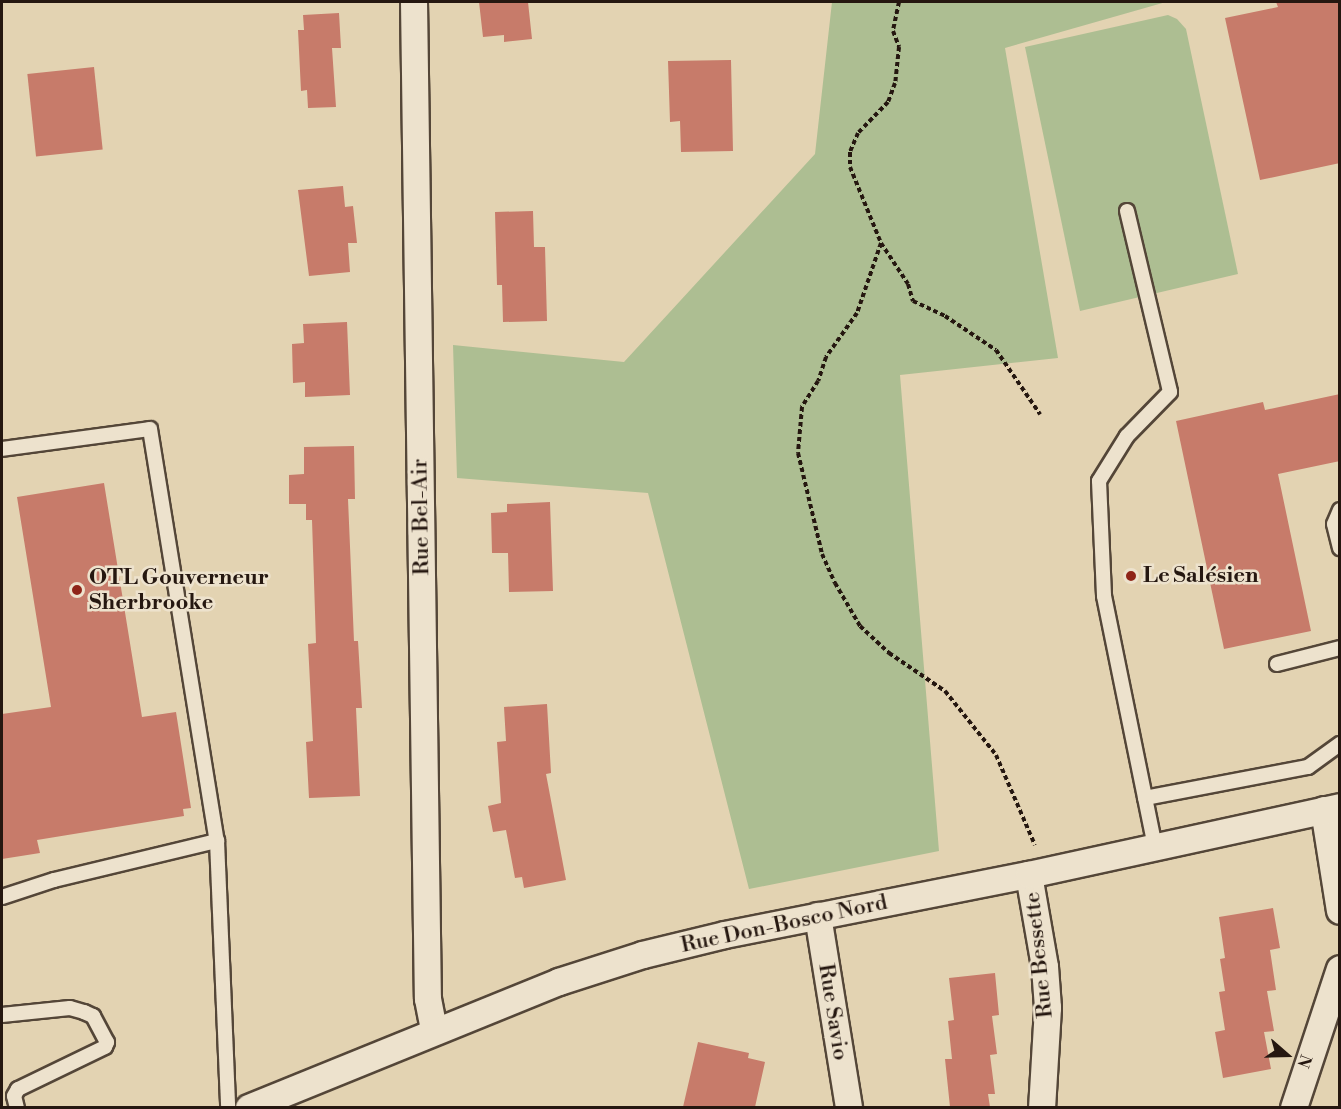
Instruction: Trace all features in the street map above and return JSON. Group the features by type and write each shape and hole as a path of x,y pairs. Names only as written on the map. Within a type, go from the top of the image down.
{"street":[{"name":"Rue Bel-Air","path":"414,2 428,999 434,1031"},
{"name":"Rue Don-Bosco Nord","path":"249,1107 559,982 643,955 725,934 1039,872 1332,809"},
{"path":"1332,809 1340,911"},
{"name":"Rue Bessette","path":"1039,872 1048,1008 1042,1107"},
{"name":"Rue Savio","path":"818,916 849,1107"},
{"path":"1294,1107 1340,969"}],"lane":[{"path":"1126,211 1170,392 1127,436 1099,481 1104,596 1155,847"},
{"path":"2,449 150,429 217,841 228,1107"},
{"path":"1340,510 1334,524 1340,548"},
{"path":"1277,664 1340,648"},
{"path":"1145,798 1308,767 1340,744"},
{"path":"2,897 54,879 217,841"},
{"path":"2,1014 70,1008 93,1016 107,1042 105,1047 18,1089 14,1096 17,1107"}],"path":[{"path":"899,2 893,31 899,47 895,83 888,102 858,133 850,152 850,167 881,243 908,284 913,301 945,316 996,350 1040,414"},
{"path":"881,243 857,313 826,357 818,381 802,407 798,453 822,554 835,583 860,626 889,653 945,691 996,755 1029,836 1039,872"}],"green space":[{"path":"832,2 1166,2 1005,48 1058,358 900,375 939,851 749,889 648,493 457,478 453,345 624,362 815,154"},
{"path":"1168,15 1177,19 1186,29 1238,274 1080,311 1025,47"}],"building":[{"path":"479,2 528,2 532,39 504,42 504,35 483,37"},
{"path":"1276,2 1340,2 1340,163 1260,180 1225,18 1278,7"},
{"path":"339,13 341,48 332,48 336,107 308,108 307,90 301,91 298,30 304,30 303,15"},
{"path":"731,60 733,151 681,152 680,121 670,122 668,61"},
{"path":"94,67 103,150 36,157 27,74"},
{"path":"343,186 345,207 353,206 357,243 348,243 350,272 309,276 298,190"},
{"path":"533,211 534,247 545,247 547,321 503,322 502,285 497,285 495,212"},
{"path":"347,322 350,395 305,397 305,382 293,383 292,344 304,343 303,324"},
{"path":"1340,394 1340,461 1278,474 1311,631 1224,649 1176,421 1263,402 1265,410"},
{"path":"354,446 355,499 348,499 354,641 358,641 362,708 356,708 360,796 309,798 306,742 313,741 308,644 316,643 312,520 306,520 306,504 289,504 289,475 304,474 304,447"},
{"name":"OTL Gouverneur Sherbrooke","path":"104,483 142,717 176,712 191,808 183,809 184,816 37,840 40,853 2,859 2,714 51,707 17,497"},
{"path":"550,502 553,591 509,592 508,553 492,553 491,513 507,512 507,504"},
{"path":"547,704 551,773 546,774 566,880 524,888 522,877 515,878 506,830 493,832 488,806 501,803 497,742 506,741 504,707"},
{"path":"1273,908 1280,948 1270,950 1276,990 1267,991 1274,1031 1264,1032 1271,1069 1223,1078 1215,1032 1225,1030 1219,992 1225,991 1220,959 1225,958 1219,917"},
{"path":"995,973 999,1015 992,1016 997,1054 990,1055 995,1094 988,1094 990,1107 950,1107 945,1059 952,1059 948,1021 954,1020 949,978"},
{"path":"698,1042 749,1053 748,1058 765,1062 755,1107 683,1107"}],"place":[{"name":"Le Salésien","path":"1131,576"},
{"name":"OTL Gouverneur Sherbrooke","path":"77,590"}]}
